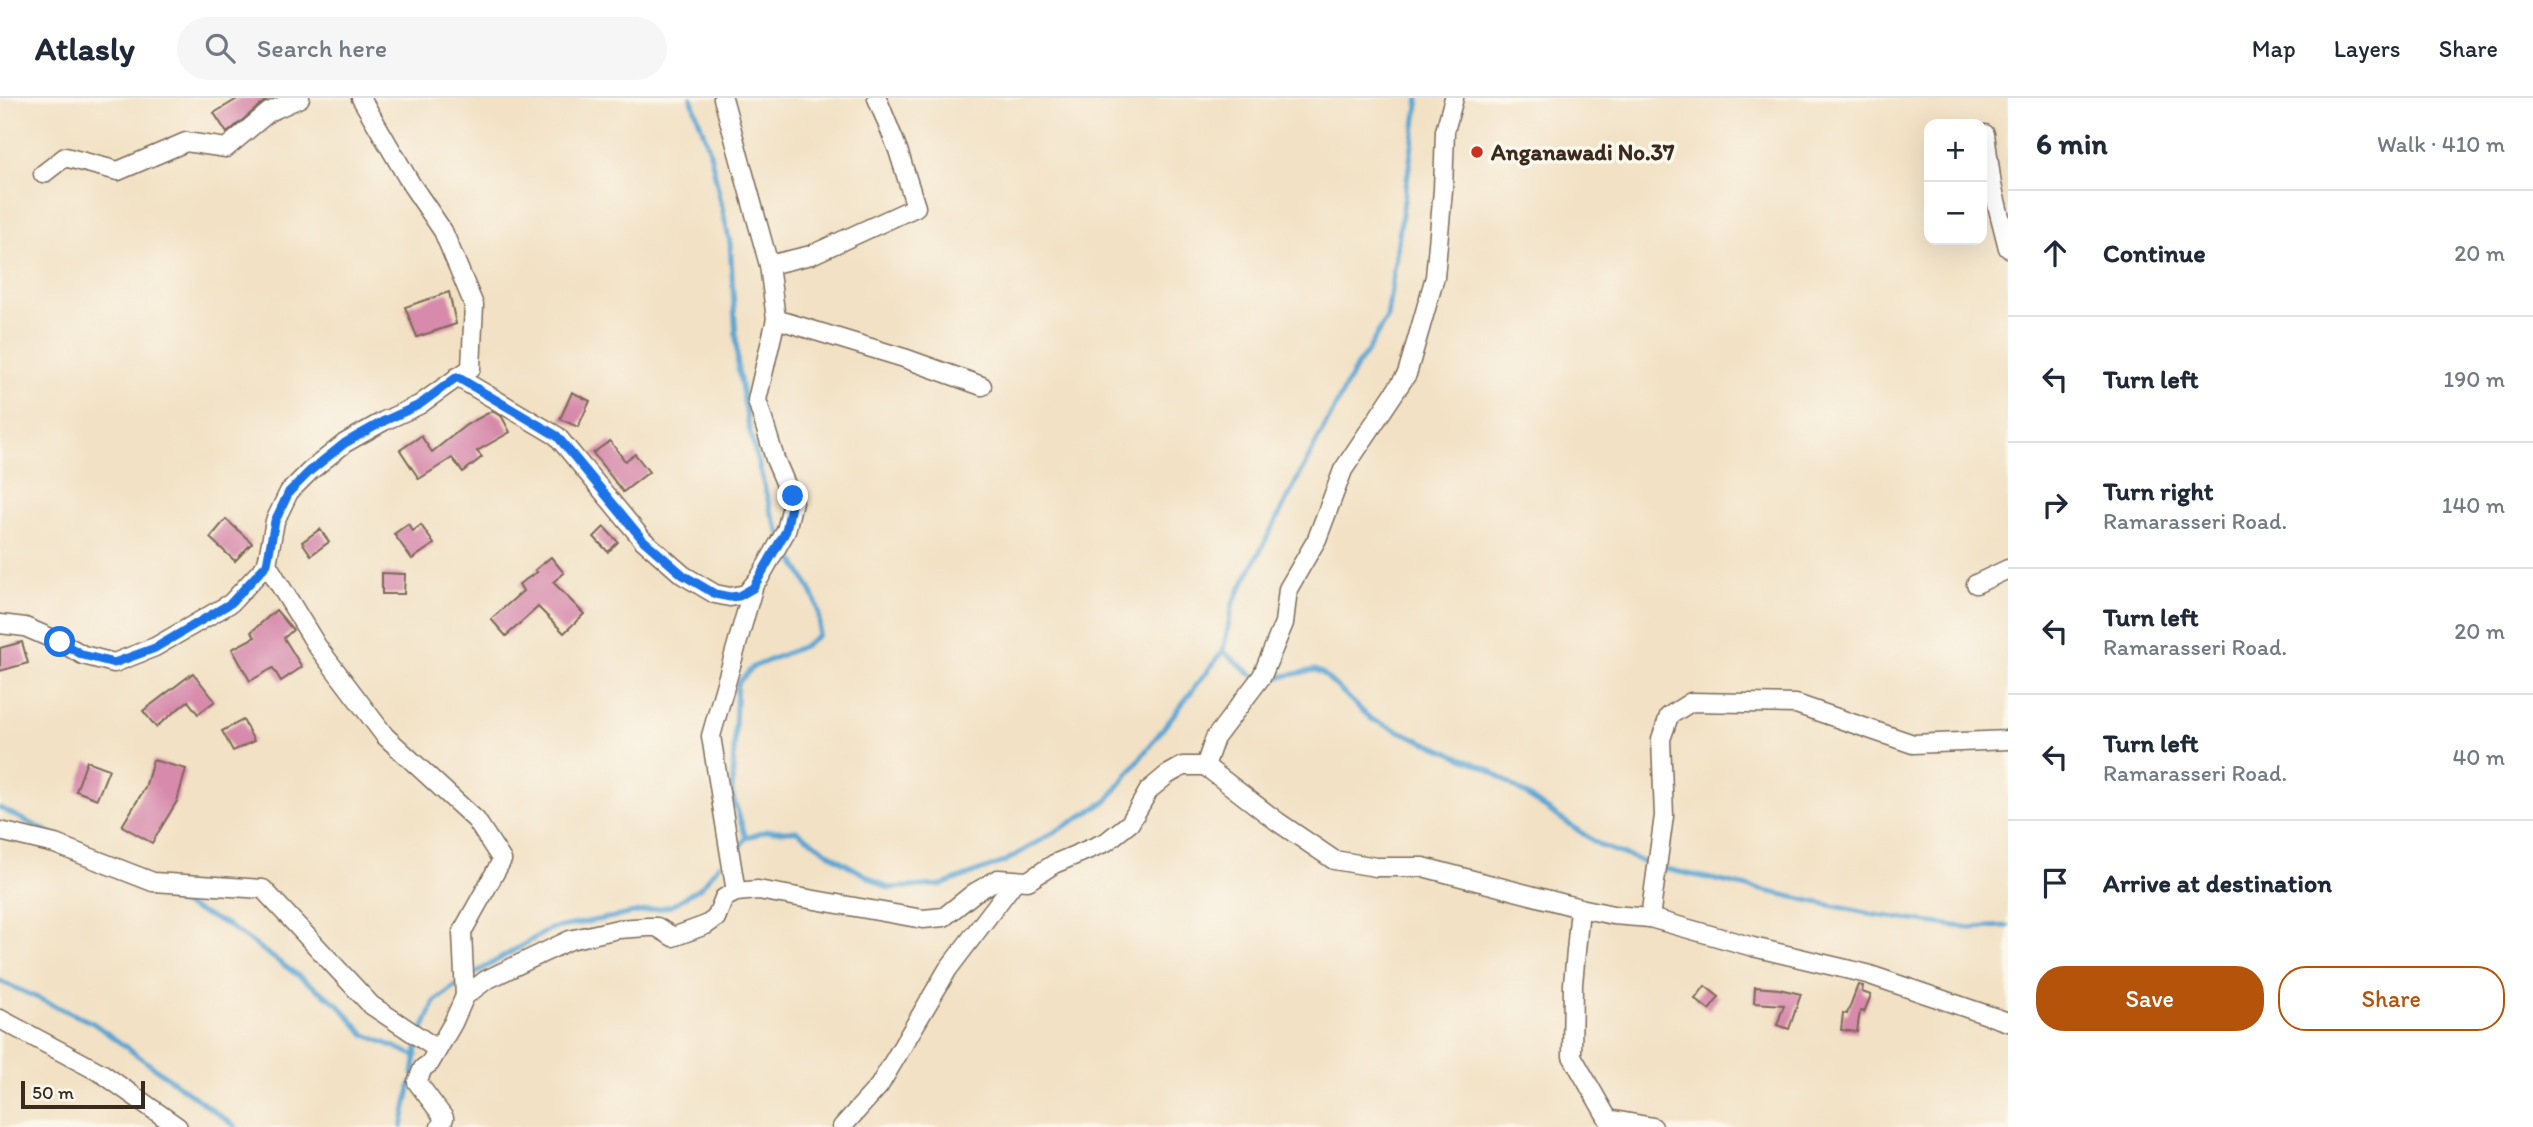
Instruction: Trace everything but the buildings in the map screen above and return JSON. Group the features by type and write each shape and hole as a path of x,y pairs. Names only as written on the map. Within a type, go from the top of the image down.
{"street":[{"path":"43,174 65,157 118,171 186,142 226,148 269,112 300,98"},
{"path":"0,624 26,627 83,655 114,663 155,648 231,603 267,564 275,521 289,492 310,471 345,443 419,405 471,368 474,305 443,231 411,184 360,98"},
{"path":"723,98 769,265 776,319 757,400 775,458 793,501 783,538 753,588 710,736 736,892"},
{"path":"769,265 811,255 916,207 898,150 877,98"},
{"path":"1205,766 1215,738 1260,680 1284,623 1288,589 1317,539 1343,470 1404,378 1435,276 1445,131 1454,98"},
{"path":"1987,149 1992,185 2008,248"},
{"path":"776,319 878,349 982,386"},
{"path":"457,377 557,436 643,540 683,575 723,597 739,596 753,588"},
{"path":"267,564 317,646 385,736 477,820 502,860 462,932 464,996 453,1023 430,1063 417,1077 417,1082 444,1118 440,1127"},
{"path":"1976,584 2008,569"},
{"path":"1650,918 1664,816 1661,739 1669,716 1691,702 1796,704 1913,744 2008,740"},
{"path":"464,996 486,979 570,940 618,929 648,927 657,927 673,937 706,925 716,918 724,898 736,892 758,890 923,919 944,918 974,893 998,879 1028,881 1054,864 1106,842 1130,823 1149,790 1167,775 1183,766 1205,766 1278,822 1334,860 1376,867 1423,867 1580,908 1613,915 1650,918 1753,947 1867,974 2008,1022"},
{"path":"0,831 55,844 153,882 263,889 371,1005 437,1049"},
{"path":"842,1127 879,1086 947,969 1015,881"},
{"path":"1580,908 1573,984 1572,1056 1608,1119 1653,1127"},
{"path":"0,1019 103,1074 178,1127"}],"waterway":[{"path":"691,98 709,148 730,243 738,369 749,428 771,512 781,535"},
{"path":"735,853 746,838 766,831 797,831 839,860 888,888 941,885 1004,862 1107,801 1223,651 1233,603 1357,365 1387,317 1419,98"},
{"path":"746,838 732,794 737,684 753,667 806,645 818,635 815,599 785,543"},
{"path":"1223,651 1256,678"},
{"path":"1264,680 1315,670 1322,673 1371,719 1488,769 1601,846 1657,867 1875,915 1971,928 2008,926"},
{"path":"0,808 58,837"},
{"path":"413,1074 418,1042 435,1001 467,978 550,929 671,906 701,887 719,865"},
{"path":"145,888 226,924 338,1004 364,1034 416,1056"},
{"path":"0,981 93,1023 236,1127"},
{"path":"402,1127 411,1083"}],"place":[{"name":"Anganawadi No.37","path":"1477,152"}],"route":[{"path":"60,642 83,655 114,663 155,648 231,603 267,564 275,521 289,492 345,443 419,405 457,377 557,436 643,540 683,575 723,597 746,594 761,577 786,531 793,496"}]}
